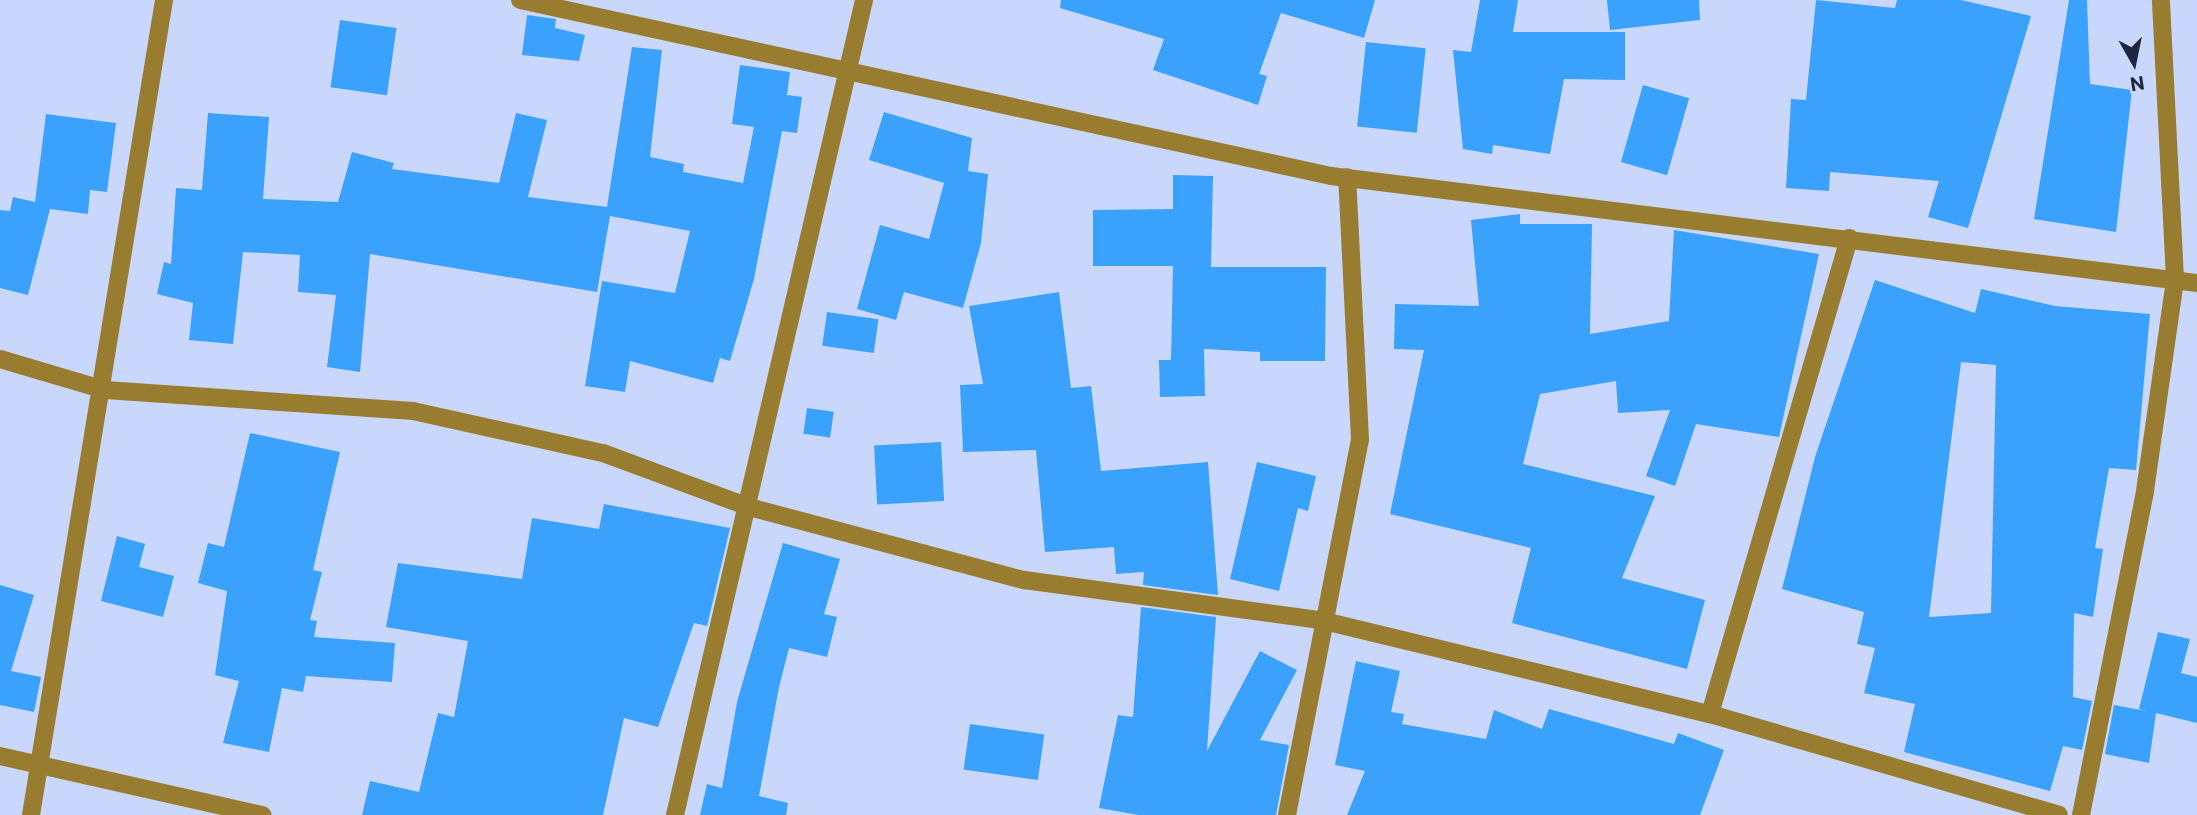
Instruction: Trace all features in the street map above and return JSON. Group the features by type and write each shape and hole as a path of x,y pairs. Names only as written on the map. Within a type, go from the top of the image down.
{"street":[{"path":"31,815 105,390 164,0"},
{"path":"520,0 843,73 1347,177 2197,283"},
{"path":"675,815 749,507 843,73 864,0"},
{"path":"2081,815 2145,491 2175,279 2161,0"},
{"path":"1287,815 1320,620 1360,440 1347,177"},
{"path":"1710,714 1849,238"},
{"path":"0,359 105,390 413,411 603,453 749,507 1024,580 1320,620 1710,714 2059,815"},
{"path":"0,756 262,815"}],"building":[{"path":"1061,0 1375,0 1364,38 1281,13 1259,74 1267,76 1258,105 1153,70 1164,39 1060,8"},
{"path":"1480,0 1518,0 1513,32 1625,32 1625,80 1564,79 1550,154 1493,145 1492,154 1463,149 1453,50 1471,52"},
{"path":"1607,0 1699,0 1700,20 1610,30"},
{"path":"1816,0 1895,8 1897,0 1961,0 2031,16 1968,228 1928,217 1939,181 1830,172 1829,191 1786,188 1791,99 1806,100"},
{"path":"2069,0 2087,0 2090,84 2132,90 2116,232 2034,219"},
{"path":"527,15 556,19 555,28 585,35 579,61 522,55"},
{"path":"340,20 396,28 387,95 331,87"},
{"path":"1366,42 1426,48 1417,133 1357,127"},
{"path":"632,47 662,50 650,157 684,164 683,172 743,183 754,127 732,124 740,65 790,72 787,95 802,97 797,133 782,131 754,279 730,361 720,358 713,383 630,361 625,392 585,386 602,281 675,293 690,231 610,216 597,292 370,254 360,372 327,367 336,295 298,292 300,255 243,252 233,344 189,340 193,303 157,294 164,262 171,264 176,188 202,190 208,113 269,117 263,199 338,202 352,152 394,163 392,169 499,183 516,113 547,120 528,197 607,207"},
{"path":"1643,85 1689,98 1667,175 1621,162"},
{"path":"884,112 972,138 968,171 988,174 981,243 963,308 904,292 896,320 857,309 880,225 929,239 944,183 869,160"},
{"path":"46,114 116,123 107,192 90,190 88,214 50,209 28,295 0,288 0,210 10,211 13,197 35,202"},
{"path":"1173,175 1213,176 1211,267 1326,267 1325,361 1260,361 1260,352 1204,349 1205,396 1160,397 1159,360 1171,360 1173,266 1093,266 1093,210 1173,209"},
{"path":"1520,214 1520,224 1592,224 1590,334 1669,321 1674,230 1819,254 1779,437 1696,424 1675,486 1646,476 1670,410 1618,413 1616,381 1540,394 1523,464 1655,496 1622,578 1705,600 1687,669 1512,623 1531,548 1390,514 1424,350 1394,349 1395,304 1479,306 1471,220"},
{"path":"1875,280 1975,313 1981,289 2055,306 2150,314 2136,470 2109,468 2095,548 2103,549 2093,617 2074,613 2073,697 2092,701 2082,750 2063,746 2050,791 1904,752 1915,704 1864,693 1875,648 1857,644 1864,612 1782,589 1815,457","holes":["1961,362 1996,365 1991,613 1929,617"]},
{"path":"1059,292 1071,388 1091,386 1101,471 1208,462 1218,595 1143,585 1144,572 1116,574 1114,547 1045,552 1036,450 963,452 960,385 983,384 969,306"},
{"path":"827,312 878,319 874,353 822,346"},
{"path":"807,408 834,412 830,438 803,434"},
{"path":"250,433 340,452 313,570 322,572 310,620 317,621 314,637 395,643 392,682 306,676 303,692 282,688 269,752 223,743 239,681 215,675 227,591 198,583 208,543 224,547"},
{"path":"941,442 944,501 877,504 874,446"},
{"path":"1257,462 1316,476 1308,511 1298,508 1279,591 1230,579"},
{"path":"604,504 730,528 707,626 694,623 658,727 624,718 603,815 362,815 370,781 419,792 438,713 454,717 468,641 386,627 398,563 522,579 532,518 599,529"},
{"path":"117,536 145,544 139,567 174,576 163,617 101,601"},
{"path":"783,543 840,559 824,614 837,617 827,657 789,648 779,687 759,796 788,803 786,815 700,815 707,784 722,788 737,702"},
{"path":"0,585 34,595 11,671 41,677 34,712 0,705"},
{"path":"1141,607 1216,617 1207,751 1260,651 1297,670 1260,740 1289,745 1276,815 1139,815 1099,808 1118,715 1133,717"},
{"path":"2158,632 2190,639 2181,673 2197,677 2197,723 2156,713 2149,763 2105,754 2114,705 2146,711 2139,709"},
{"path":"1356,661 1400,671 1391,712 1404,714 1402,724 1486,739 1494,710 1542,729 1549,709 1674,744 1678,733 1724,750 1700,815 1347,815 1365,771 1335,765"},
{"path":"970,724 1044,734 1038,780 964,770"}]}
